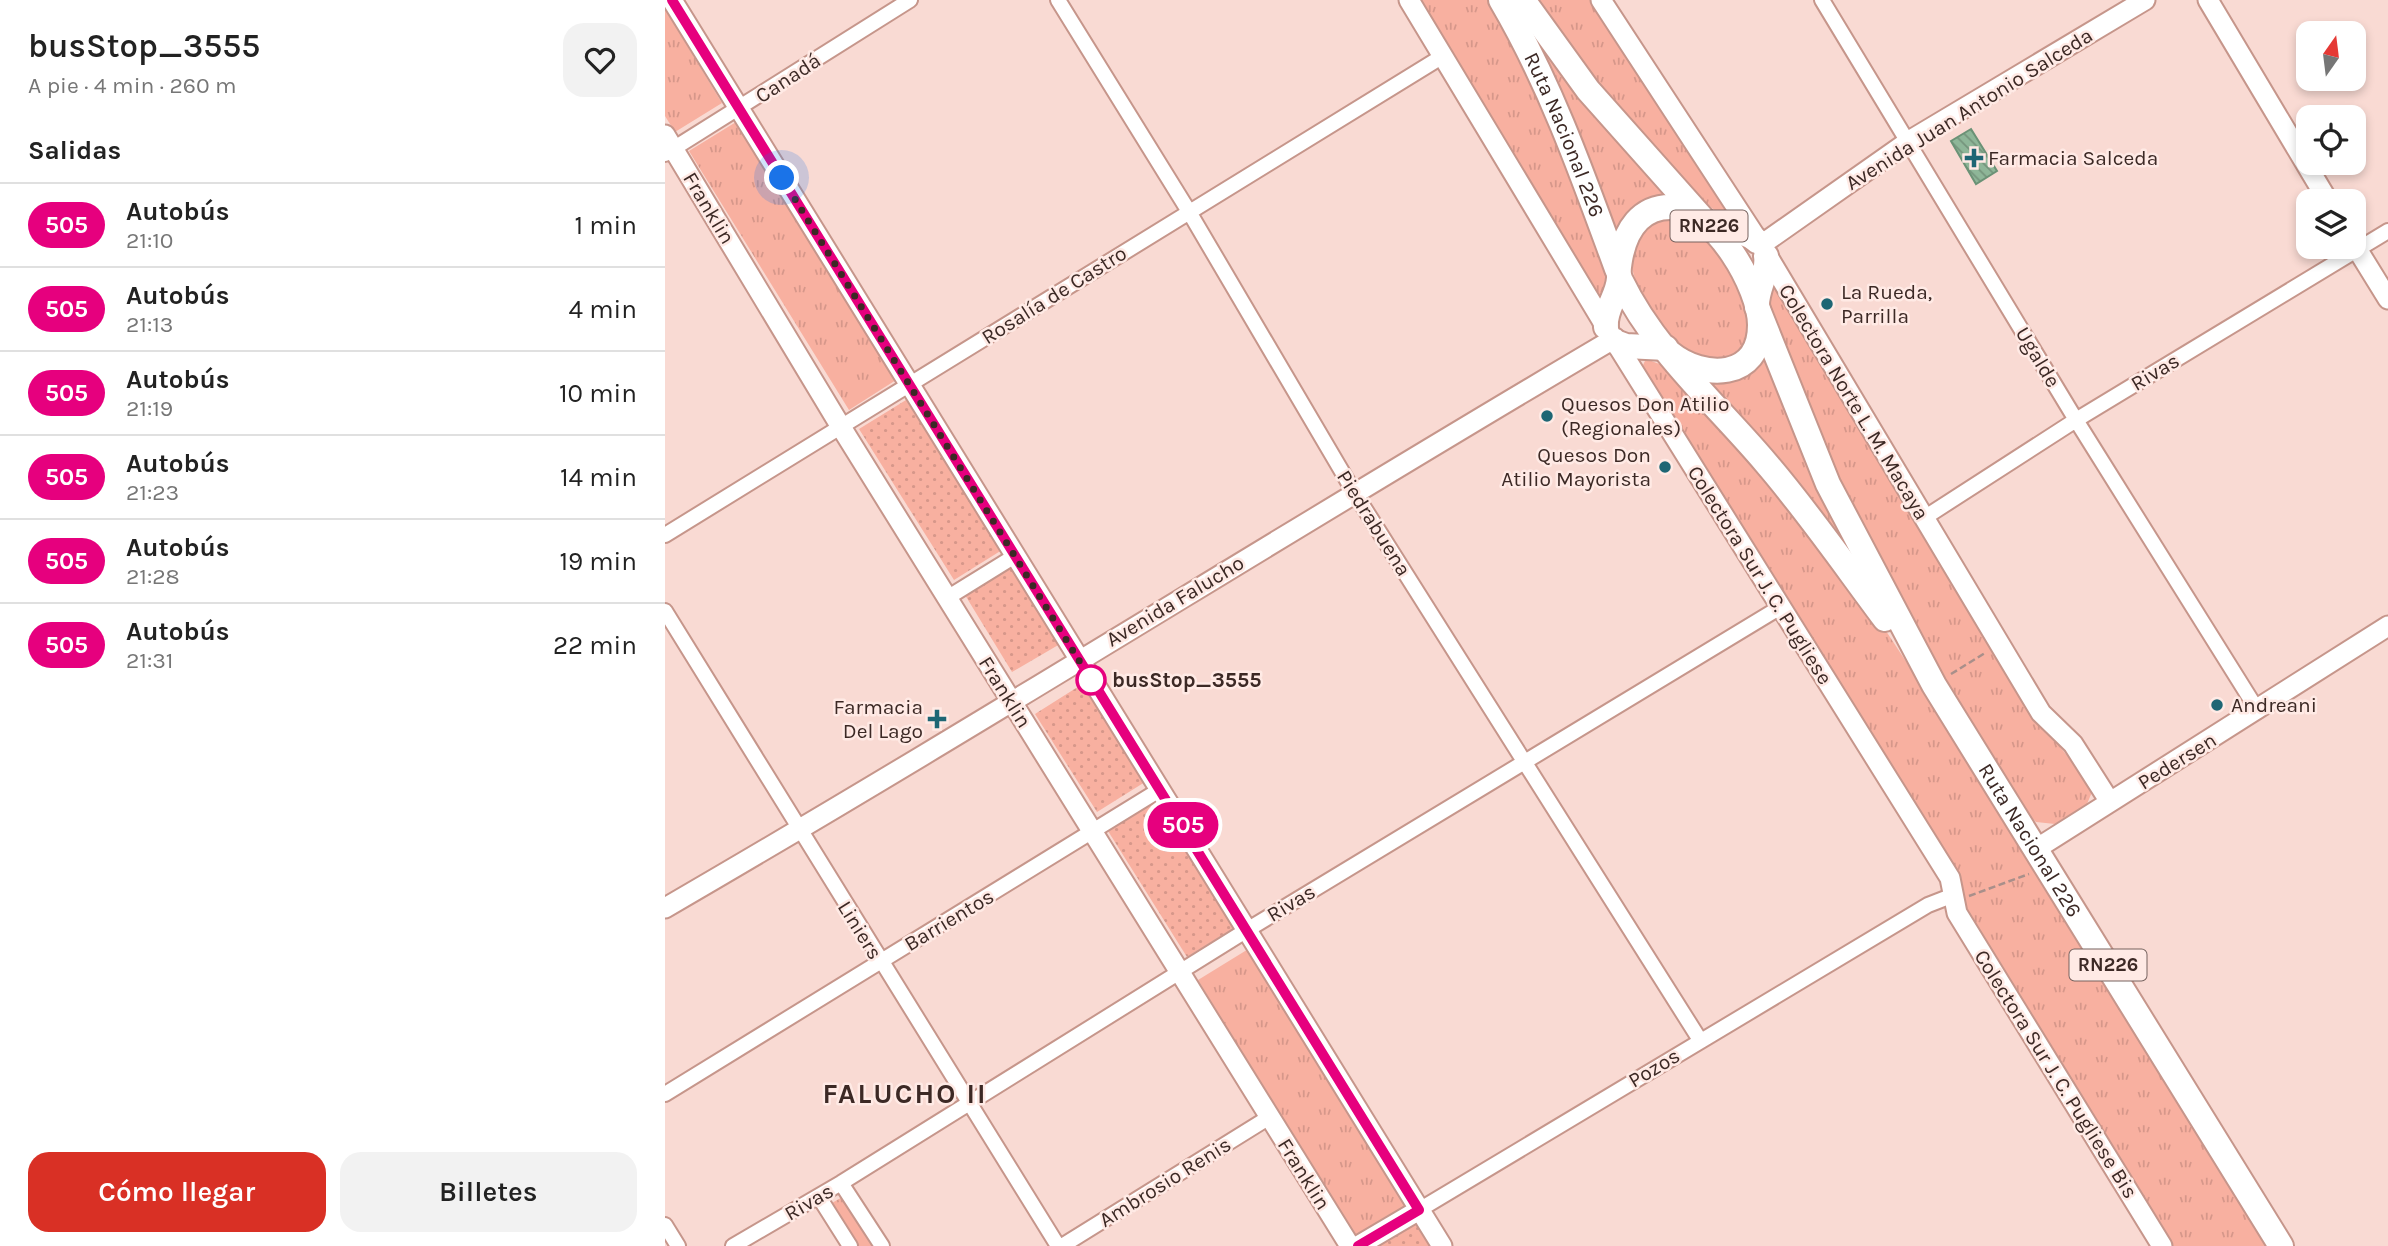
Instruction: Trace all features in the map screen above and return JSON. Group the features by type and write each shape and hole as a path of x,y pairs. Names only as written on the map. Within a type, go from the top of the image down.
{"highway":[{"name":"Ruta Nacional 226","path":"1501,0 1533,57 1558,113 1619,275 1644,321 1826,536 1934,685 2281,1246"},
{"name":"Ruta Nacional 226","path":"1523,0 1588,90 1731,252 1758,310 1828,484 1934,685"},
{"name":"Ruta Nacional 226","path":"1619,275 1626,234 1646,213 1674,207 1703,219"},
{"path":"1703,219 1718,228 1747,233 1761,247 1766,272 1758,289 1758,310"},
{"path":"1619,275 1617,298 1606,315 1613,336 1626,346 1668,350"},
{"name":"Ruta Nacional 226","path":"1668,350 1685,364 1705,371 1722,372 1737,366 1757,341 1758,310"}],"main road":[{"path":"672,0 1442,1246"},
{"name":"Colectora Sur J. C. Pugliese","path":"1409,0 1779,608 1949,878 1954,901"},
{"name":"Colectora Norte L. M. Macaya","path":"1601,0 1761,247 2041,713 2073,744 2109,802"},
{"name":"Avenida Juan Antonio Salceda","path":"1761,247 1909,141 2145,0"},
{"path":"2208,0 2321,189"},
{"name":"Franklin","path":"668,146 1268,1118 1350,1246"},
{"path":"2363,259 2388,299"},
{"name":"Avenida Falucho","path":"665,908 799,831 1613,336"},
{"name":"Pedersen","path":"2043,859 2109,802 2258,711 2388,626"},
{"name":"Colectora Sur J. C. Pugliese Bis","path":"1954,901 1957,913 2162,1246"},
{"name":"Pozos","path":"1358,1246 1419,1210"}],"street":[{"name":"Canadá","path":"668,146 739,109 910,0"},
{"name":"Piedrabuena","path":"1058,0 1188,210 1354,492 1700,1040"},
{"name":"Ugalde","path":"1822,0 2076,420 2258,711"},
{"name":"Rosalía de Castro","path":"665,535 1443,55"},
{"name":"Rivas","path":"2366,242 2388,231"},
{"name":"Rivas","path":"1924,518 2076,420 2337,259"},
{"path":"947,598 1015,556"},
{"name":"Rivas","path":"733,1246 819,1197 1247,930 1779,608"},
{"name":"Liniers","path":"665,611 880,962 1060,1246"},
{"name":"Barrientos","path":"665,1094 1161,789"},
{"name":"Pozos","path":"1419,1210 1929,905 1946,898 1954,901"},
{"name":"Ambrosio Renis","path":"1060,1246 1268,1118"},
{"path":"841,1183 882,1246"},
{"path":"819,1197 851,1246"},
{"path":"665,1225 678,1246"}],"path":[{"path":"1934,685 2001,643"},
{"path":"1954,901 2043,859"}],"green space":[{"path":"1416,0 1491,0 1533,76 1608,265 1605,296 1599,296 1595,291"},
{"path":"1514,0 1673,191 1614,238"},
{"path":"1531,0 1594,0 1733,220 1727,220 1698,196 1646,144 1598,88"},
{"path":"665,9 722,103 675,132 665,116"},
{"path":"736,122 896,380 849,410 689,151"},
{"path":"1667,217 1690,224 1705,235 1718,250 1739,289 1746,309 1747,328 1743,345 1732,357 1707,360 1681,350 1663,332 1645,303 1633,272 1632,247 1642,231"},
{"path":"1775,283 2036,717 2089,783 2092,792 2087,804 2055,824 2036,822 2027,814 1936,665 1849,511 1786,363 1769,302 1769,285"},
{"path":"1767,344 1881,600 1706,382"},
{"path":"1646,359 1662,365 1696,394 1886,631 1951,730 2266,1246 2173,1246 1967,912 1952,869 1651,380 1643,365"},
{"path":"906,400 1002,550 954,580 859,429"},
{"path":"1012,566 1060,644 1012,672 965,595"},
{"path":"1084,683 1145,782 1097,812 1035,714"},
{"path":"1155,802 1234,928 1187,957 1108,831"},
{"path":"1250,948 1408,1209 1356,1240 1198,980"},
{"path":"844,1196 875,1246 859,1246 832,1203"},
{"path":"1418,1218 1434,1246 1371,1246"}],"building":[{"name":"Farmacia Salceda","path":"1971,129 1997,171 1976,184 1951,141"}],"bus line":[{"name":"505","path":"672,0 1419,1210 1358,1246"}],"place":[{"name":"Farmacia Salceda","path":"1974,158"},
{"name":"La Rueda, Parrilla","path":"1827,304"},
{"name":"Quesos Don Atilio (Regionales)","path":"1547,416"},
{"name":"Quesos Don Atilio Mayorista","path":"1665,467"},
{"name":"busStop_3555","path":"1091,680"},
{"name":"Andreani","path":"2217,705"},
{"name":"Farmacia Del Lago","path":"937,719"}],"district":[{"name":"FALUCHO II","path":"905,1093"}],"route":[{"path":"782,178 1091,680"}]}
